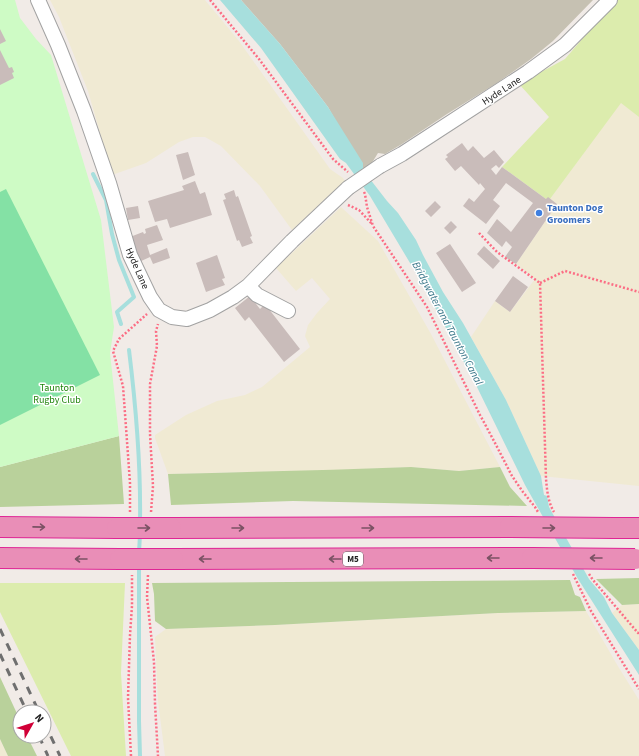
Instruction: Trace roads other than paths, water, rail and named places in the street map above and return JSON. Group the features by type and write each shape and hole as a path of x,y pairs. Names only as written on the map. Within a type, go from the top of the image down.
{"highway":[{"path":"0,527 639,528"},
{"name":"M5","path":"0,558 637,559"}],"street":[{"name":"Hyde Lane","path":"38,0 58,45 84,111 130,255 150,297 159,310 172,317 187,319 210,310 248,286 292,241 351,187 380,166 402,154 528,72 565,44 610,0"},
{"path":"248,286 256,295 288,311"}],"water":[{"name":"Bridgwater and Taunton Canal","path":"220,0 241,0 280,44 328,107 363,163 363,170 398,213 416,240 443,292 463,323 506,400 541,476 544,495 547,496 549,507 589,579 604,597 612,613 639,650 639,675 578,579 525,485 476,385 438,313 370,196 346,163 340,159 261,48"}],"waterway":[{"path":"93,174 106,200 112,234 119,260 134,297 117,312 121,324"},
{"path":"129,350 138,436 140,523"},
{"path":"139,553 140,534"},
{"path":"139,564 140,756"}],"railway":[{"path":"0,629 35,704"},
{"path":"0,654 23,704"},
{"path":"52,739 60,756"},
{"path":"43,744 48,756"}],"place":[{"name":"Taunton Dog Groomers","path":"539,213"}],"park label":[{"name":"Taunton Rugby Club","path":"57,392"}]}
